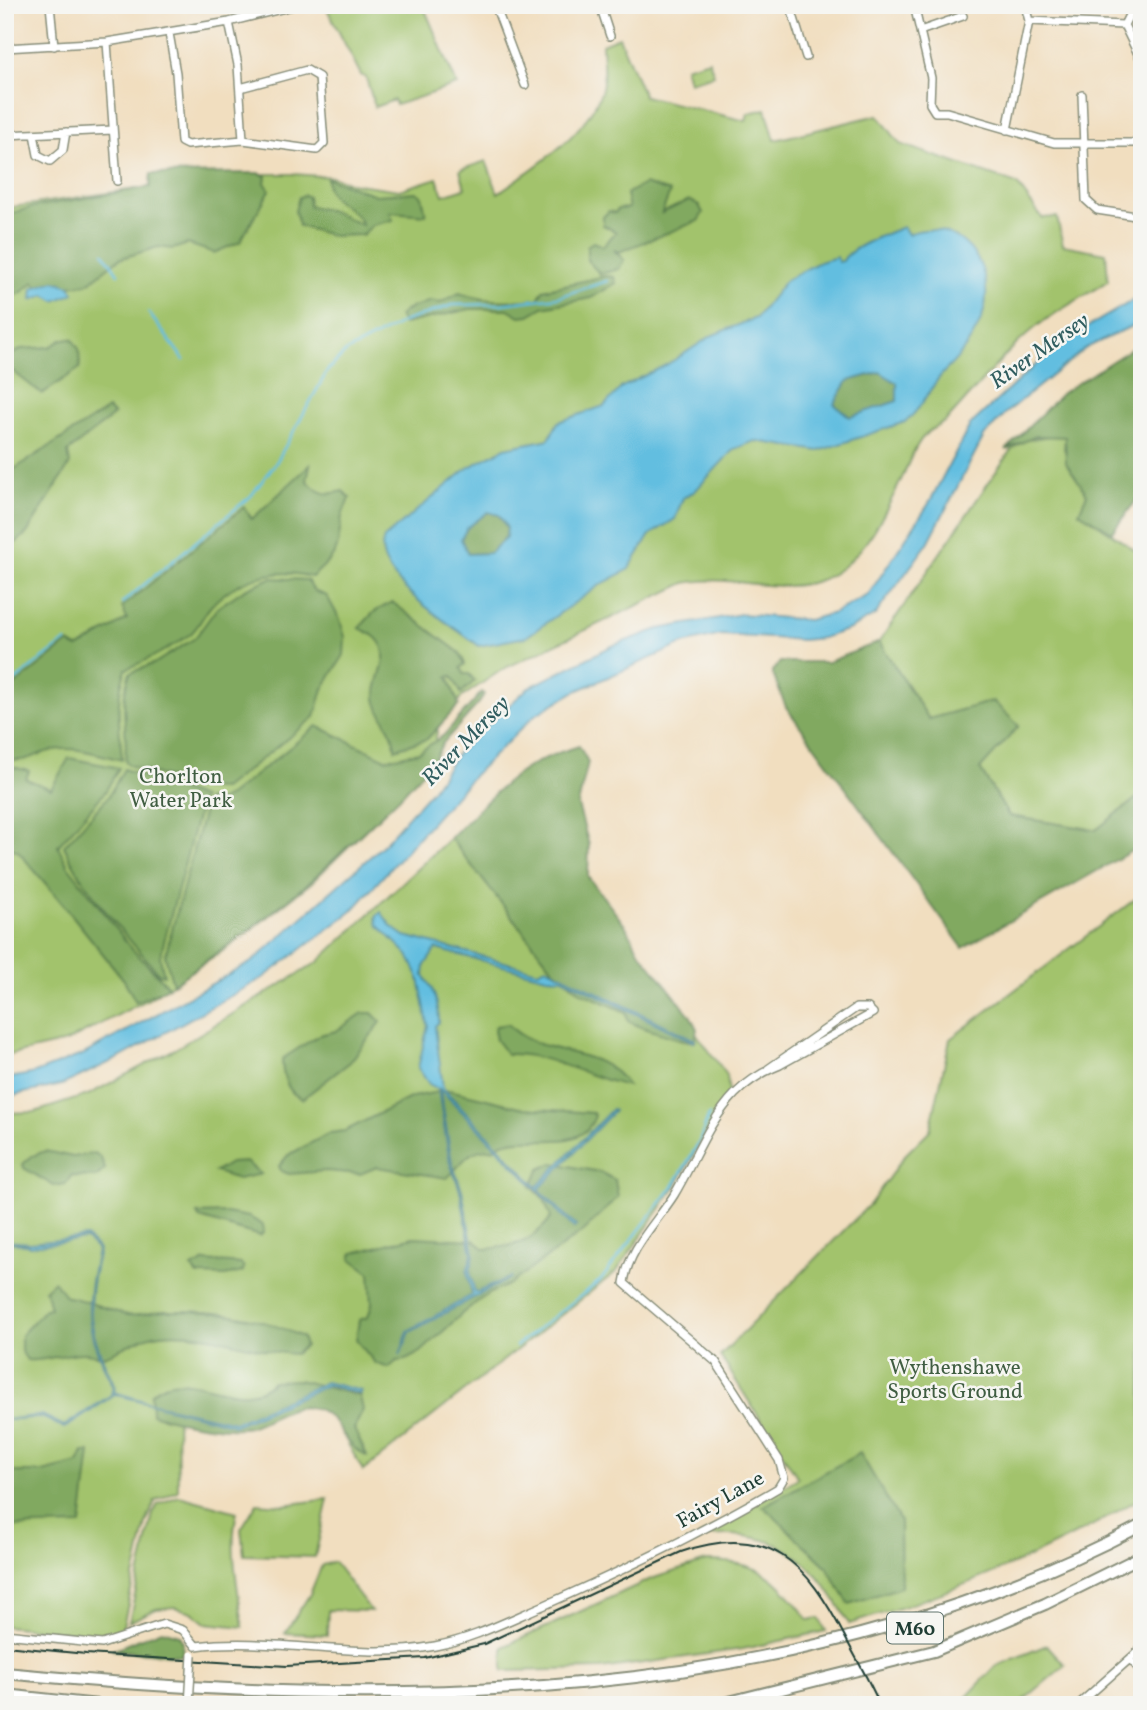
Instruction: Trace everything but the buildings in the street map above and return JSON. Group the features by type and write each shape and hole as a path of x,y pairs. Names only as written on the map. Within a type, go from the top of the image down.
{"highway":[{"name":"M60","path":"637,1688 729,1676 804,1659 928,1624 1039,1578 1142,1525"},
{"name":"M60","path":"717,1705 934,1651 1045,1604 1142,1556"},
{"path":"5,1673 107,1683 334,1697 505,1699 612,1692"},
{"path":"5,1695 98,1705"}],"street":[{"path":"50,5 54,46"},
{"path":"5,48 107,43 229,22 297,5"},
{"path":"495,5 525,85"},
{"path":"600,5 610,36"},
{"path":"790,5 806,57"},
{"path":"914,5 931,78 930,104 934,112 947,112 1054,143 1142,143"},
{"path":"1007,130 1029,21 1025,5"},
{"path":"1124,25 1134,5"},
{"path":"920,31 963,16"},
{"path":"1029,21 1124,25"},
{"path":"229,22 240,88 243,140"},
{"path":"1124,25 1142,62"},
{"path":"169,33 181,142 187,145 243,140 317,150 324,143 319,77 315,72 307,70 240,88"},
{"path":"107,43 117,181"},
{"path":"1082,95 1085,195 1088,204 1102,212 1142,217"},
{"path":"5,135 113,130"},
{"path":"34,134 38,155 50,161 64,150 66,132"},
{"name":"Fairy Lane","path":"196,1646 234,1641 380,1650 434,1647 468,1638 618,1572 778,1488 784,1478 779,1460 716,1362 624,1283 625,1273 642,1239 673,1196 727,1103 748,1082 768,1069 873,1013"},
{"path":"5,1633 102,1644 164,1624 183,1630 196,1646 192,1655 189,1705"},
{"path":"1078,1705 1142,1648"},
{"path":"1130,1659 1142,1672"}],"green space":[{"path":"325,5 423,5 457,85 396,105 394,100 375,107 366,78 361,75"},
{"name":"Chorlton Water Park","path":"619,37 644,96 746,121 748,113 766,109 775,140 878,115 900,144 1017,184 1042,218 1057,217 1063,245 1106,253 1108,281 1048,318 1027,335 948,419 922,438 889,506 871,535 850,561 837,571 823,579 790,586 720,581 685,583 503,669 462,697 438,728 433,751 384,812 311,883 229,947 149,999 66,1042 5,1056 5,208 150,187 151,174 293,174 334,177 350,183 399,190 437,178 443,195 465,188 460,170 486,161 498,193 557,149 583,123 601,92 604,74 602,44"},
{"path":"709,60 714,75 689,82 685,67"},
{"path":"259,173 266,176 265,183 270,190 240,242 214,253 188,244 173,249 158,247 119,259 87,284 41,289 34,282 21,293 5,298 5,215 33,207 150,187 151,174"},
{"path":"327,178 376,195 416,192 422,196 426,215 390,212 393,220 373,225 362,235 333,236 299,226 295,211 299,197 304,195 308,197 309,206 332,211 362,225 353,212 330,194"},
{"path":"644,184 670,192 662,213 689,200 699,205 703,213 698,221 619,252 614,250 624,260 619,269 600,274 587,260 587,246 593,242 603,246 616,232 603,225 603,217 609,211 615,213 618,209 629,208 626,194"},
{"path":"605,276 614,277 616,283 591,298 543,307 529,315 520,316 508,309 470,309 403,324 399,316 408,309 431,301 440,303 459,293 498,301 538,299 543,290"},
{"path":"63,339 72,339 79,349 80,368 42,394 5,365 5,359 21,349 50,347"},
{"path":"1142,342 1142,493 1112,532 1079,512 1087,494 1066,463 1065,437 1036,436 1006,450 1062,393"},
{"path":"881,372 897,383 897,401 850,417 834,404 848,381"},
{"path":"108,409 114,415 68,452 70,464 27,533 5,552 5,475"},
{"path":"1056,435 1065,437 1064,449 1087,494 1080,512 1142,555 1142,794 1096,830 1009,816 980,769 1018,726 993,701 929,719 879,642 1011,450 1026,440"},
{"path":"310,465 307,480 315,488 323,493 343,491 350,498 342,518 335,551 323,567 312,577 271,574 233,588 212,605 189,635 126,669 119,703 122,760 71,749 47,752 25,759 5,759 5,693 68,643 78,648 127,619 122,607 244,507 252,519"},
{"path":"488,512 499,515 507,528 506,537 490,553 467,554 461,539 467,528"},
{"path":"271,578 307,580 314,591 327,596 340,620 345,637 344,655 323,689 315,717 223,789 200,788 129,765 125,761 124,706 130,673 155,663 195,638 217,608 245,589"},
{"path":"392,602 460,653 465,664 461,668 464,674 469,674 475,681 461,693 452,676 448,677 459,705 427,739 395,749 393,736 376,698 384,661 383,649 377,638 359,628 374,612"},
{"path":"879,642 929,719 993,701 1019,726 980,769 1009,816 1096,830 1142,794 1142,845 963,948 786,707 772,672 780,662 828,662"},
{"path":"482,692 484,694 480,702 400,797 311,881 252,928 173,984 165,956 207,799 219,801 229,796 317,726 386,759 419,752 444,735"},
{"path":"579,746 588,762 578,805 589,845 588,877 627,928 639,951 690,1015 697,1029 695,1042 628,1021 626,1012 582,993 553,969 450,838 494,794 522,771"},
{"path":"69,758 119,768 105,792 58,846 68,866 132,949 169,987 136,1002 124,980 63,904 18,851 5,846 5,765 29,771 26,779 51,789"},
{"path":"124,769 202,798 160,957 164,975 159,974 107,913 83,880 64,846 108,797"},
{"path":"450,838 553,969 696,1033 727,1075 729,1095 675,1187 617,1271 363,1471 322,1397 177,1403 178,1491 155,1501 146,1523 122,1631 97,1635 5,1626 5,1113 35,1112 88,1095 175,1049 318,962"},
{"name":"Wythenshawe Sports Ground","path":"1142,894 1142,1497 1072,1536 1000,1570 849,1624 822,1581 790,1552 771,1542 750,1537 699,1537 798,1478 720,1356 870,1204 905,1155 930,1130 950,1039"},
{"path":"363,1013 372,1013 381,1022 350,1062 302,1099 297,1096 286,1083 282,1059 319,1035 336,1031"},
{"path":"508,1024 536,1043 602,1063 616,1072 628,1086 538,1057 507,1054 496,1040 494,1030 496,1026"},
{"path":"449,1090 524,1108 593,1113 595,1116 587,1129 576,1137 563,1140 518,1140 493,1149 477,1151 466,1157 447,1178 377,1167 360,1174 327,1171 289,1174 281,1171 279,1166 288,1155 330,1133 345,1131 412,1097"},
{"path":"45,1151 73,1157 95,1153 101,1158 105,1169 96,1177 71,1176 66,1184 54,1186 24,1168 23,1164 32,1156"},
{"path":"246,1162 261,1174 238,1179 215,1172 230,1163"},
{"path":"553,1163 600,1172 615,1180 618,1197 585,1230 510,1284 488,1294 465,1311 421,1352 406,1360 397,1361 389,1368 375,1363 356,1340 359,1320 368,1317 372,1304 370,1273 351,1259 353,1253 413,1237 474,1240 485,1249 522,1242 551,1218 544,1199 531,1186 540,1169"},
{"path":"226,1213 249,1217 263,1225 264,1232 260,1236 199,1218 197,1214"},
{"path":"205,1261 241,1264 244,1267 243,1272 225,1276 198,1275 192,1268"},
{"path":"54,1281 66,1297 121,1313 142,1315 160,1311 183,1311 235,1315 302,1337 305,1346 295,1354 178,1333 153,1335 103,1356 78,1353 27,1360 21,1351 21,1335 45,1309 50,1308 45,1289"},
{"path":"299,1380 360,1396 363,1410 354,1429 367,1456 353,1447 329,1416 312,1408 288,1410 243,1428 202,1425 152,1414 151,1394 164,1385 179,1382 245,1393 260,1390 273,1381"},
{"path":"83,1452 90,1452 81,1525 5,1527 5,1472 43,1472 78,1463"},
{"path":"860,1453 900,1521 901,1587 849,1604 826,1566 763,1506"},
{"path":"179,1496 237,1512 234,1555 243,1627 205,1623 192,1612 175,1607 156,1609 129,1622 153,1513 158,1504"},
{"path":"328,1499 315,1557 244,1555 241,1529 257,1503 284,1505"},
{"path":"706,1561 742,1565 766,1575 787,1593 809,1620 819,1618 826,1631 743,1649 601,1669 503,1671 503,1647 651,1579"},
{"path":"334,1562 371,1611 328,1610 327,1635 285,1633 310,1594 322,1565"},
{"path":"162,1630 180,1635 183,1642 182,1656 112,1650"},
{"path":"1047,1645 1065,1665 1018,1705 959,1705 996,1666"}],"water":[{"path":"903,227 908,234 926,230 943,232 958,238 970,248 979,262 985,278 986,296 983,314 972,337 940,376 918,409 905,422 819,451 755,441 734,449 695,491 683,498 675,519 650,535 628,570 600,585 526,637 479,646 433,613 400,583 389,568 383,553 384,538 469,467 505,448 549,439 558,422 604,406 622,387 668,364 713,335 756,318 786,280 819,262 837,257 838,262 843,261 852,251","holes":["880,372 897,383 897,401 850,417 834,404 848,381","488,512 499,515 507,528 506,537 490,553 468,554 461,539 467,528"]},
{"path":"55,281 70,286 74,293 55,301 45,295 32,300 33,288"},
{"path":"1142,295 1142,321 1086,348 1007,412 984,436 928,543 875,615 850,629 822,638 802,640 721,635 683,644 574,692 535,715 473,776 352,911 263,978 121,1057 62,1085 5,1097 5,1079 35,1073 84,1054 252,962 381,847 432,790 458,752 528,688 612,646 659,629 741,614 808,620 834,613 868,595 928,505 970,425 1057,345"},
{"path":"381,912 392,927 405,936 538,971 546,967 695,1040 694,1042 563,978 547,977 436,949 425,965 424,976 438,1009 439,1022 435,1026 443,1088 537,1187 612,1109 614,1111 539,1189 576,1226 574,1228 440,1089 452,1163 462,1190 474,1254 470,1272 475,1293 512,1277 410,1332 400,1355 408,1331 472,1295 467,1272 472,1254 460,1190 450,1163 438,1089 429,1084 418,1068 428,1025 419,978 408,955 378,925 376,917"},
{"path":"86,1237 99,1250 91,1289 91,1320 99,1349 115,1386 114,1392 235,1422 326,1382 361,1391 360,1394 327,1385 235,1425 114,1394 64,1428 42,1417 5,1420 42,1415 64,1426 111,1395 113,1386 97,1350 90,1320 89,1305 90,1289 97,1250 86,1239 30,1246 5,1241 30,1243"}],"waterway":[{"path":"104,253 118,274"},
{"path":"122,603 251,496 277,461 328,370 346,352 405,321 453,305 502,304 558,297 607,281"},
{"path":"148,312 184,360"},
{"path":"5,688 66,641"},
{"path":"516,1346 601,1280 674,1185 699,1142 709,1115"}],"tram line":[{"path":"5,1646 86,1654 287,1666 425,1658 484,1644 681,1552 712,1544 739,1542 762,1546 782,1556 800,1570 816,1588 831,1611 880,1705"}],"water label":[{"name":"River Mersey","path":"1039,350"},
{"name":"River Mersey","path":"465,740"}]}
